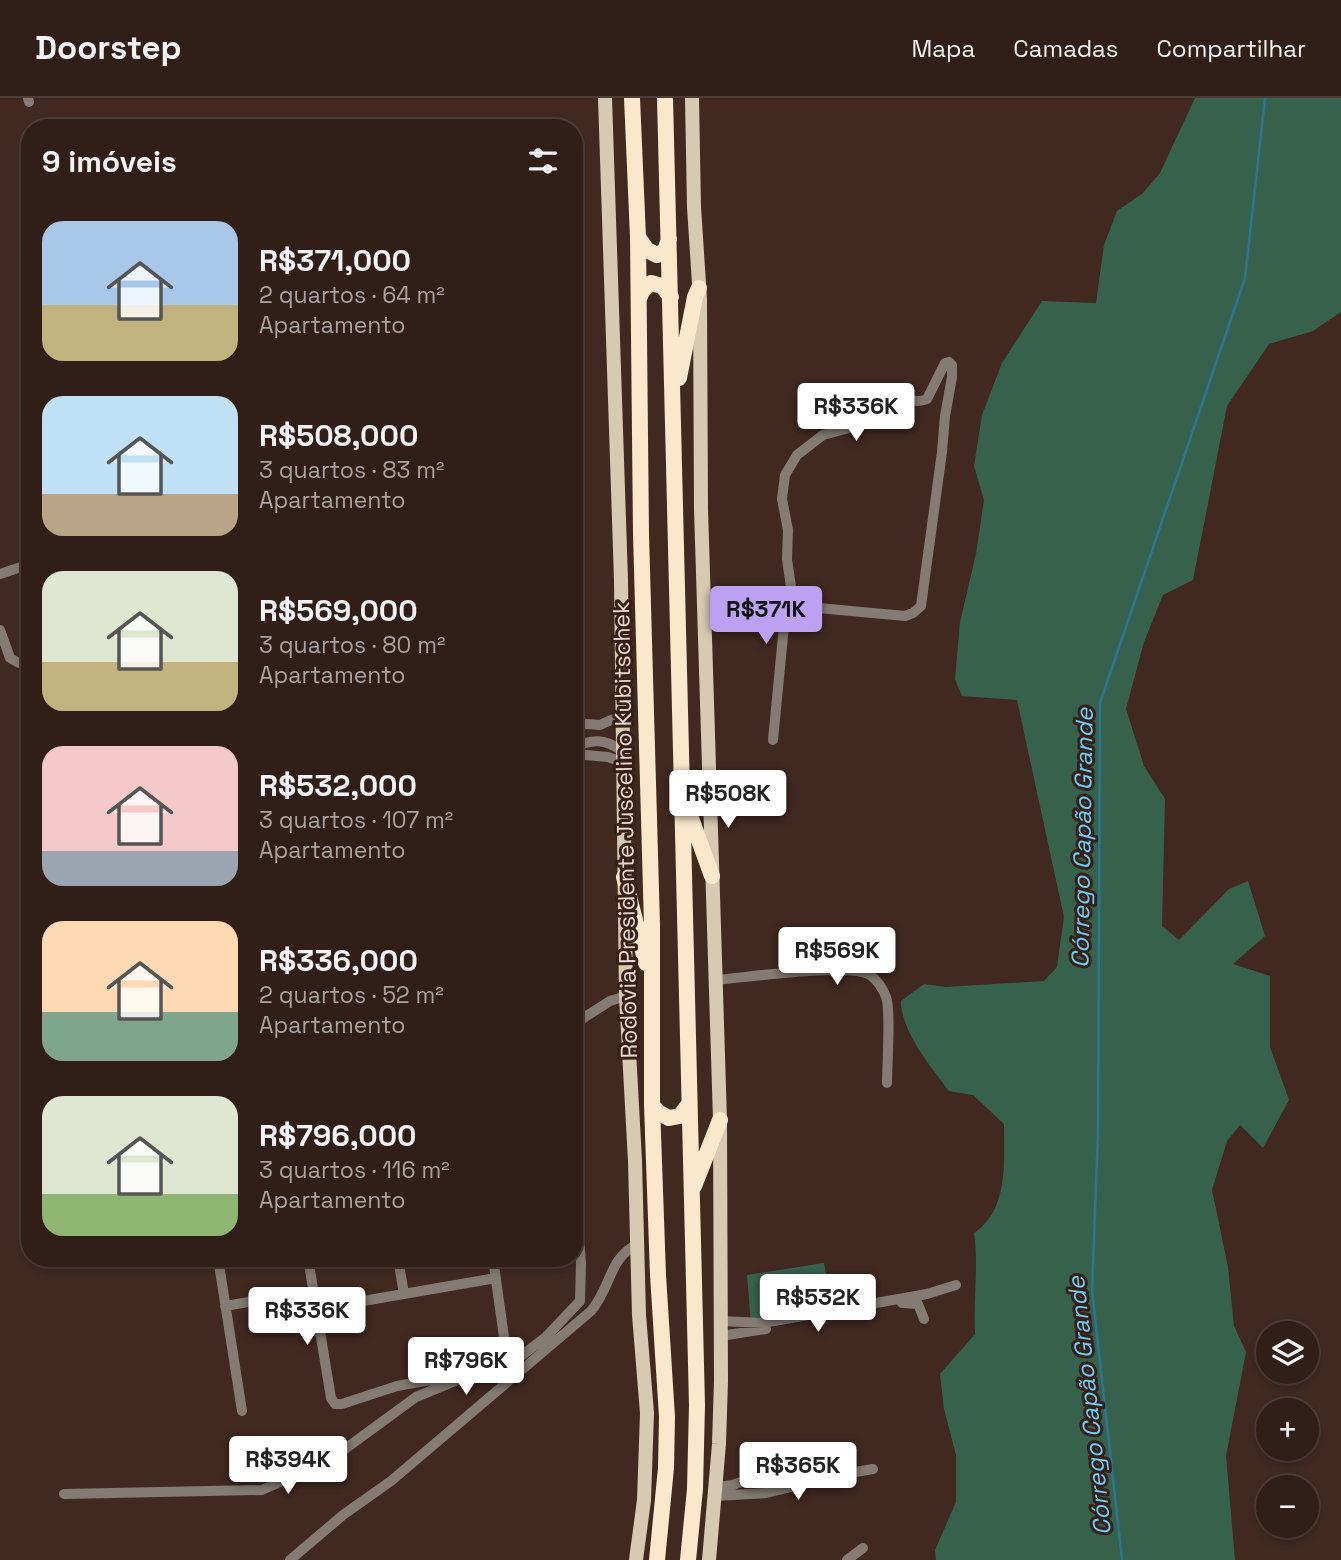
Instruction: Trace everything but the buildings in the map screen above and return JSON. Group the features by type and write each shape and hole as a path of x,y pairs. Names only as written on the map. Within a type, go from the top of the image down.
{"highway":[{"name":"Rodovia Presidente Juscelino Kubitschek","path":"632,98 638,237 652,1105 667,1431 662,1527 657,1560"},
{"path":"665,98 697,1441 688,1560"},
{"path":"638,237 647,250 657,255 664,251 669,239"},
{"path":"638,302 642,291 652,283 662,286 671,297"},
{"path":"673,401 699,288"},
{"path":"683,796 712,876"},
{"path":"624,877 652,986"},
{"path":"652,1105 659,1113 669,1118 680,1116 690,1104"},
{"path":"691,1195 720,1120"}],"main road":[{"path":"606,98 618,487 626,996 639,1315 647,1413 644,1500 636,1560"},
{"path":"692,98 720,1120 721,1328 716,1491 709,1560"}],"street":[{"path":"704,597 786,605 905,616 921,606 945,416 953,377 950,362 945,363 931,394 922,401 916,402 876,388 869,391 864,409 853,427 823,435 797,455 790,464 785,475 782,499 788,530 787,559 791,587 786,605 773,740"},
{"path":"0,574 21,567"},
{"path":"0,630 10,658 21,662"},
{"path":"583,734 622,718"},
{"path":"583,734 608,729 622,718"},
{"path":"583,734 609,743 622,757"},
{"path":"583,755 622,757"},
{"path":"715,981 828,971 869,974 879,984 887,999 887,1083"},
{"path":"583,1018 610,1001 626,996"},
{"path":"290,1560 391,1481 591,1311 605,1291 621,1253 638,1244"},
{"path":"219,1267 242,1411"},
{"path":"310,1267 331,1398 333,1404 339,1405 397,1386 508,1366 546,1337 580,1301 581,1267"},
{"path":"400,1267 404,1294"},
{"path":"494,1267 508,1366"},
{"path":"317,1309 496,1278"},
{"path":"721,1328 927,1294 956,1285"},
{"path":"225,1307 314,1291"},
{"path":"721,1328 914,1302 920,1308 924,1319"},
{"path":"64,1493 262,1490 330,1460 416,1397 477,1373"},
{"path":"716,1491 788,1464"},
{"path":"716,1491 766,1493 789,1489 823,1474 838,1475 873,1469"},
{"path":"847,1560 863,1548"}],"green space":[{"path":"1195,98 1341,98 1341,312 1313,331 1269,344 1227,406 1193,580 1163,595 1144,642 1126,709 1144,766 1165,799 1162,926 1179,940 1229,889 1248,881 1265,936 1233,964 1270,976 1270,1047 1289,1100 1263,1148 1240,1125 1227,1141 1212,1190 1228,1267 1234,1326 1246,1352 1226,1456 1235,1560 936,1560 935,1550 956,1502 956,1455 944,1409 940,1374 975,1334 974,1233 985,1223 999,1198 1004,1169 1004,1124 973,1095 949,1091 911,1036 901,1001 924,984 946,987 1044,981 1057,967 1064,917 1017,700 962,696 955,679 960,622 976,554 984,500 974,466 982,415 1002,363 1042,301 1096,303 1104,245 1117,211 1143,193 1160,173"},
{"path":"824,1263 833,1312 751,1325 747,1275"}],"waterway":[{"name":"Córrego Capão Grande","path":"1122,1560 1092,1291 1098,1132 1100,703 1245,278 1265,98"}]}
